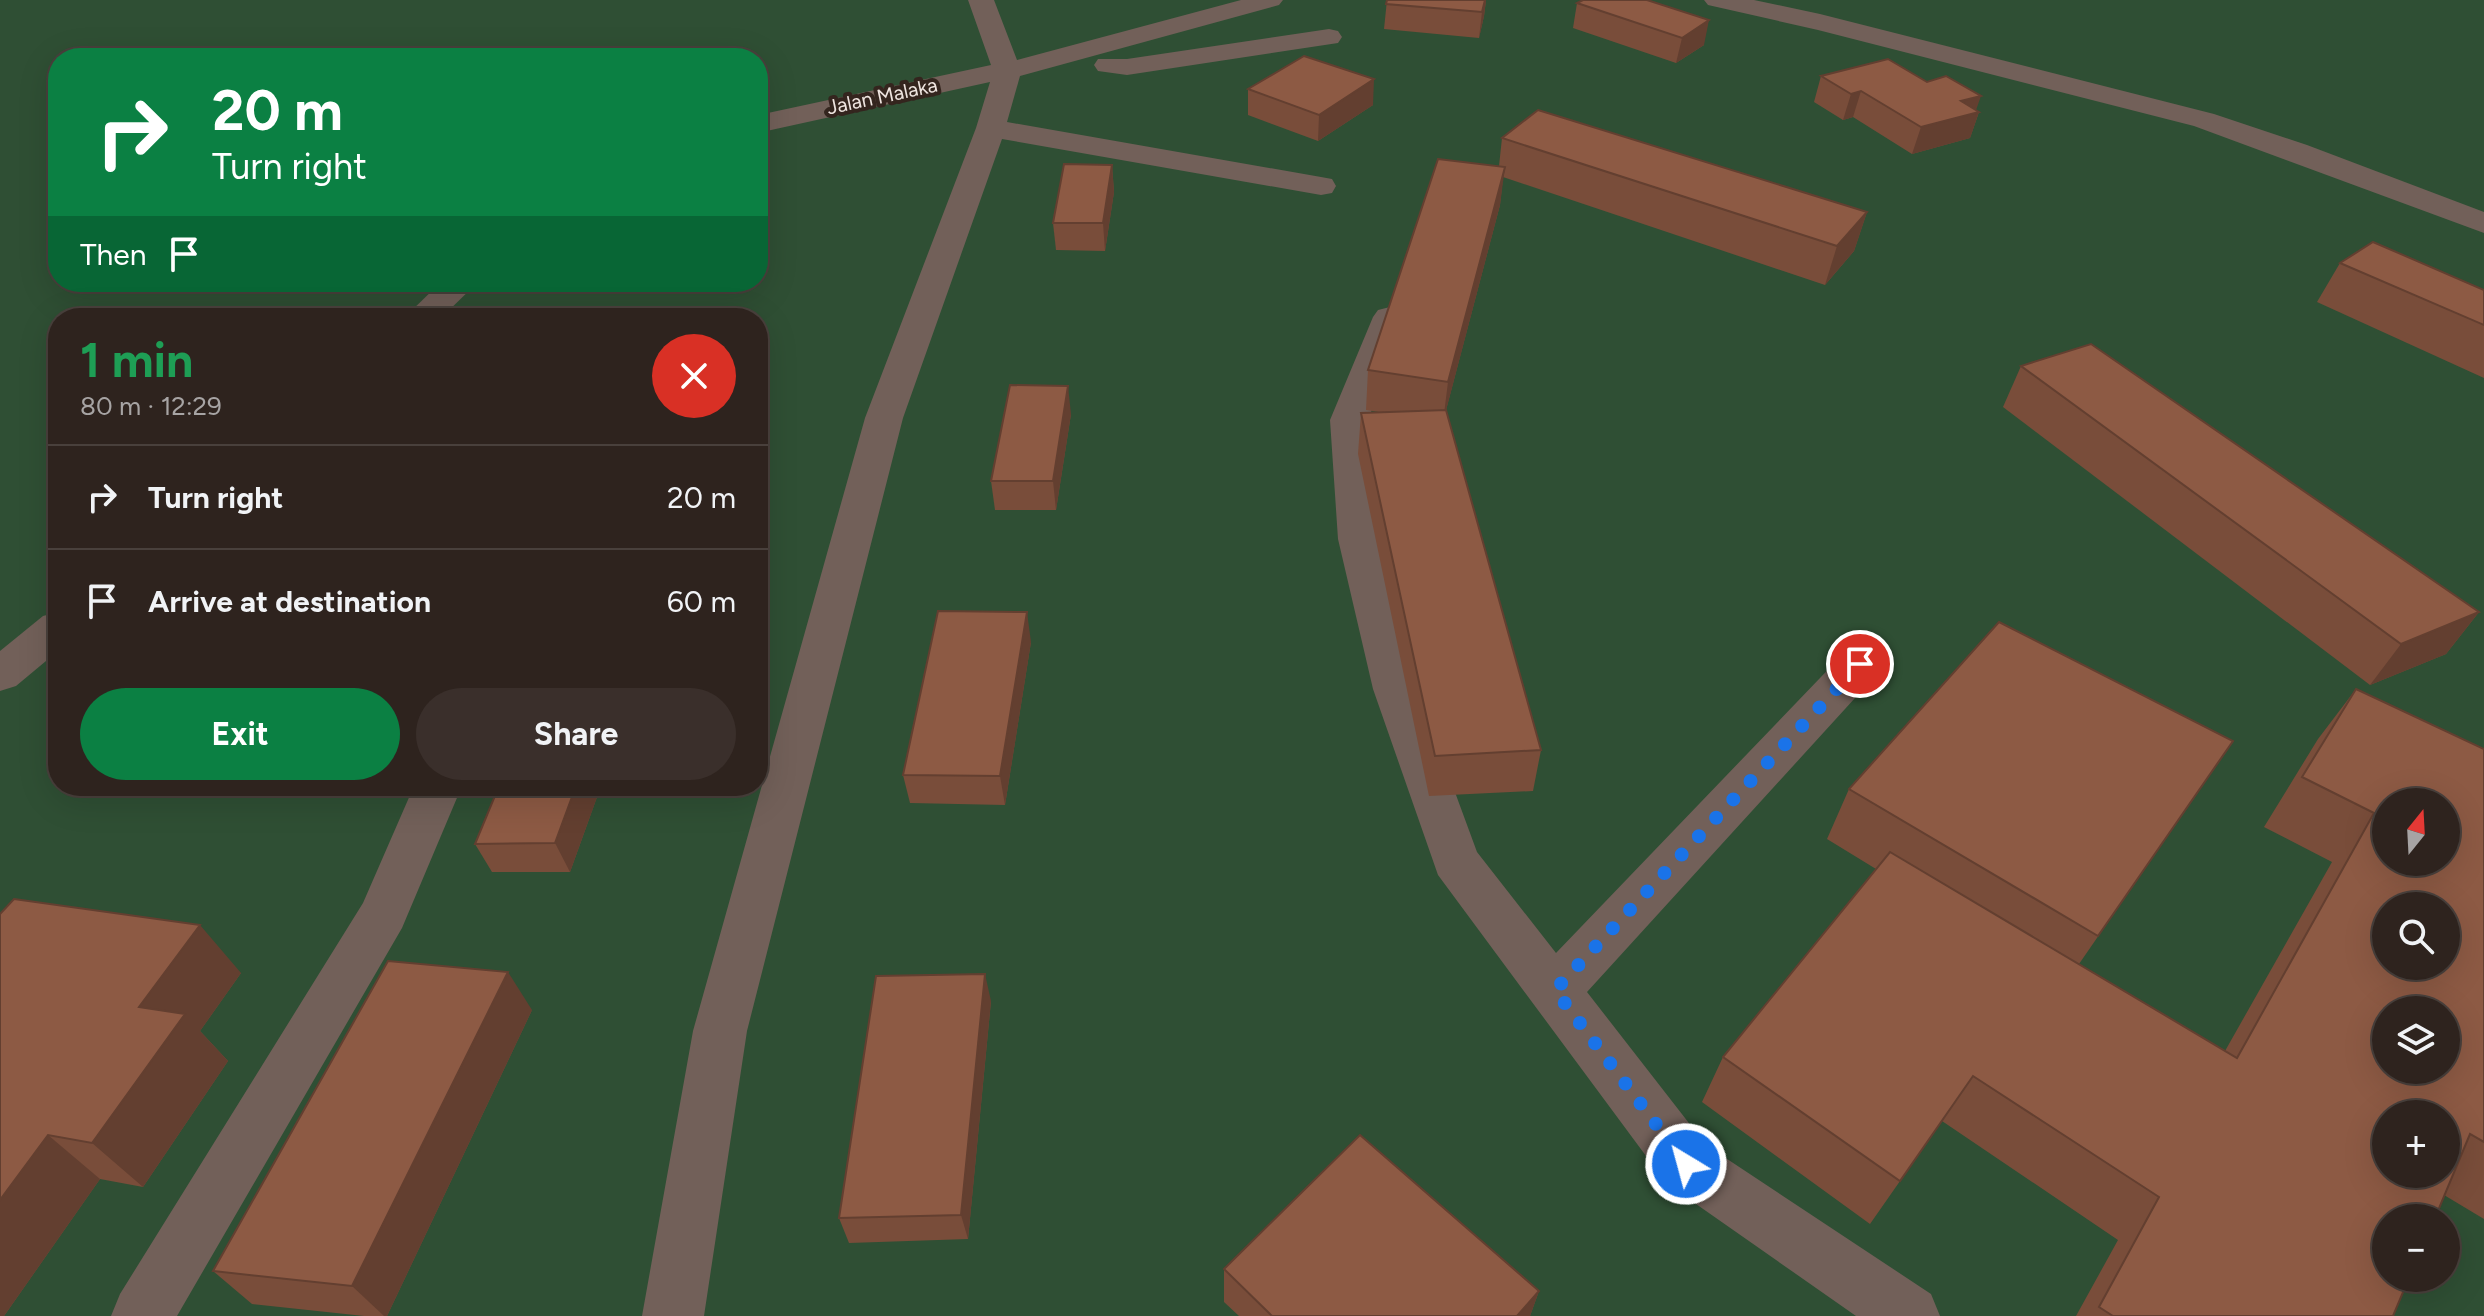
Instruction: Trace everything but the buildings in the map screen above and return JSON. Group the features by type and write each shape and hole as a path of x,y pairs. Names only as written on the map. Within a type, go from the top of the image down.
{"street":[{"path":"673,1316 724,1016 884,418 991,128 1007,71 981,0"},
{"name":"Jalan Malaka","path":"768,122 1058,59 1270,0"},
{"path":"1717,0 1820,22 2204,120 2296,151 2484,223"},
{"path":"1058,59 1127,67 1329,37"},
{"path":"991,128 1321,186"},
{"path":"1408,273 1349,420 1358,539 1395,689 1456,861 1686,1164 1909,1316"},
{"path":"432,308 450,292"},
{"path":"1,674 48,635"},
{"path":"1555,990 1860,664"},
{"path":"142,1316 384,913 434,796"}],"green space":[{"path":"0,0 2484,0 2484,1316 0,1316"}],"route":[{"path":"1686,1164 1555,990 1860,664"}]}
